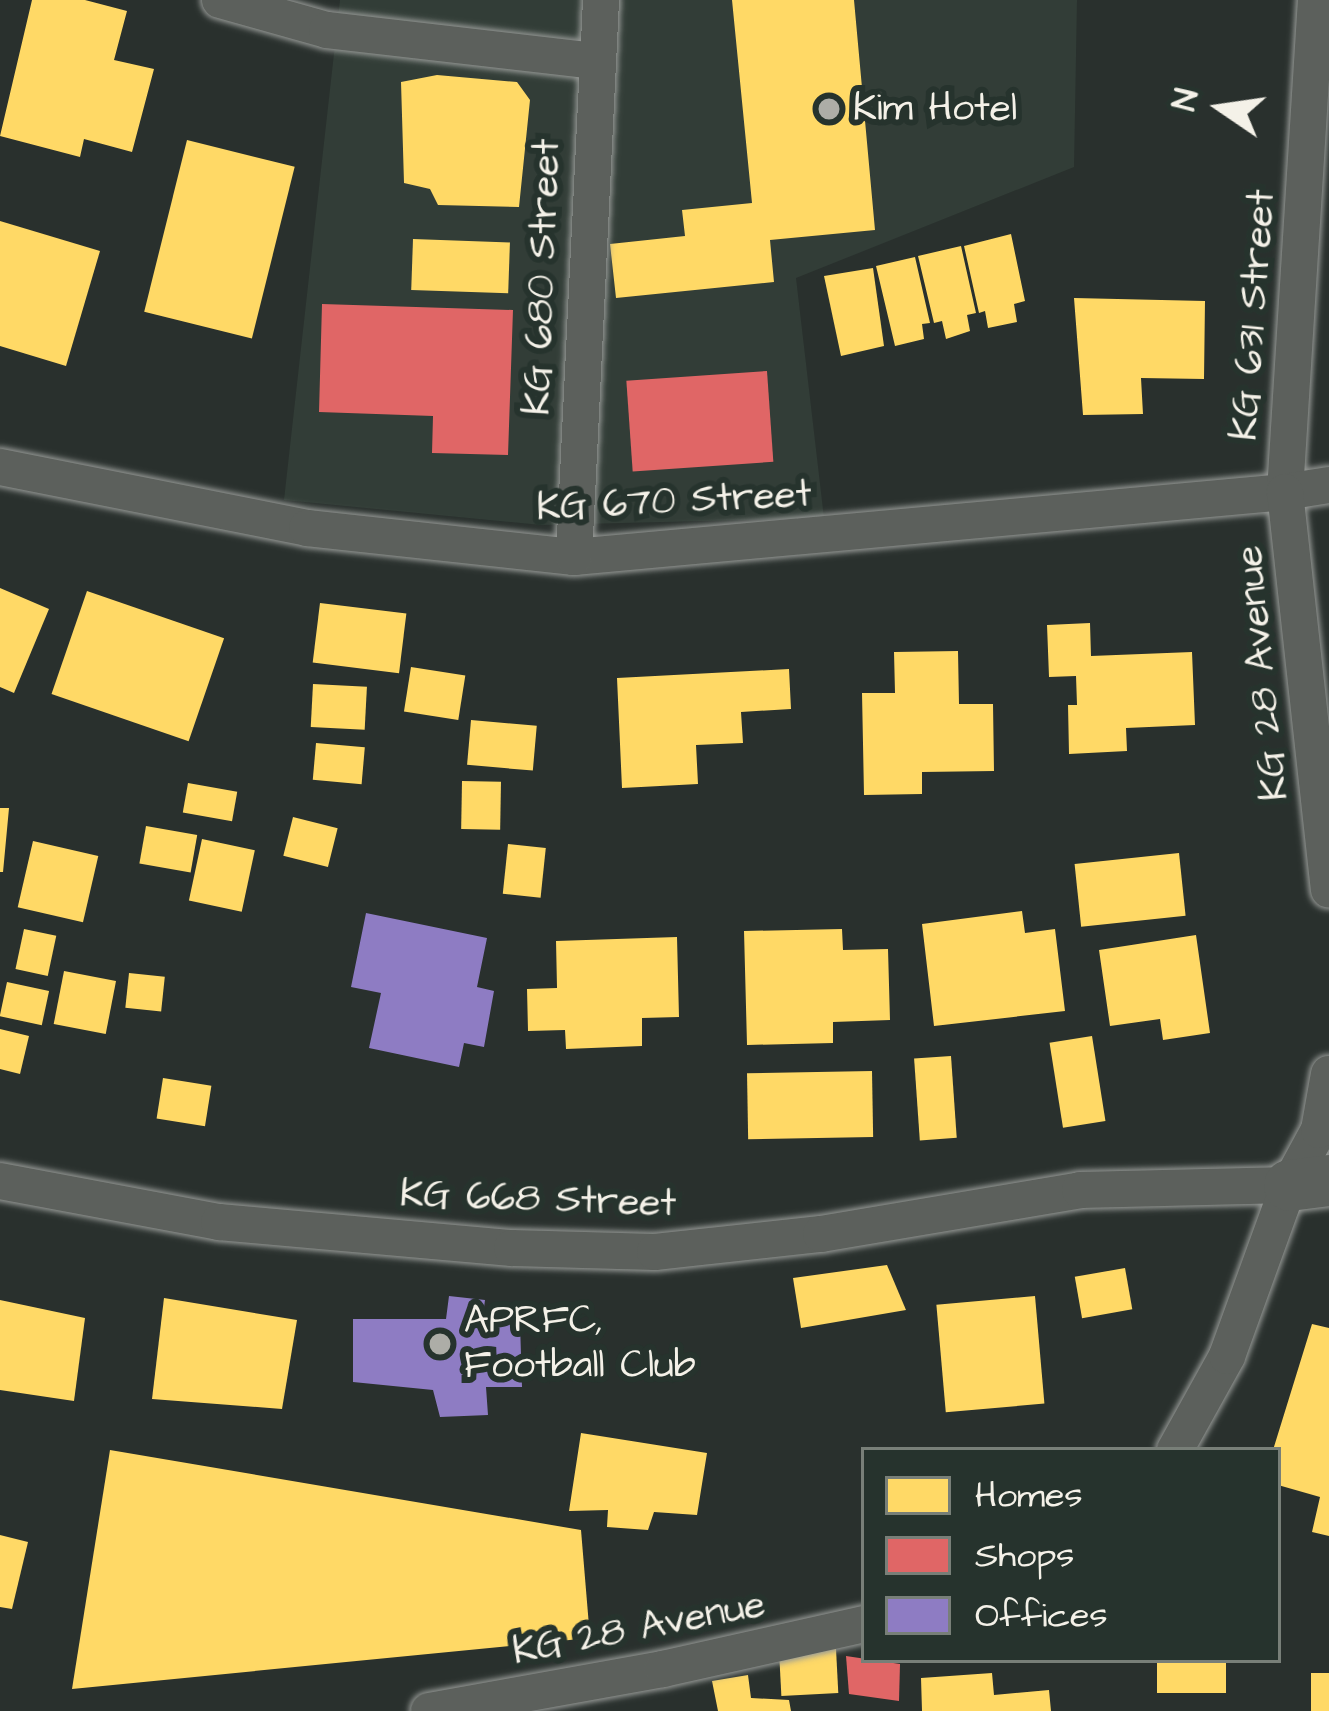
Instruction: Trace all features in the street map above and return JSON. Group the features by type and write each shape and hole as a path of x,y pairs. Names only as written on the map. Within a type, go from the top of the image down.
{"street":[{"path":"220,0 327,30 594,61"},
{"name":"KG 680 Street","path":"574,557 594,61 601,0"},
{"name":"KG 631 Street","path":"1285,492 1316,0"},
{"name":"KG 670 Street","path":"0,467 308,528 574,557 1285,492"},
{"name":"KG 28 Avenue","path":"1329,485 1285,492 1329,890"},
{"path":"1177,1447 1227,1356 1309,1182 1329,1074"},
{"name":"KG 668 Street","path":"0,1181 219,1222 512,1248 655,1252 821,1234 1080,1190 1309,1182"},
{"name":"KG 28 Avenue","path":"429,1711 663,1669 861,1625"}],"shaded area":[{"path":"340,0 1077,0 1074,167 796,278 824,518 541,525 284,500"}],"building: Homes":[{"path":"32,0 85,0 127,11 114,60 154,69 132,152 84,139 80,157 0,136"},
{"name":"Kim Hotel","path":"732,0 854,0 875,230 770,240 774,282 616,298 610,244 685,236 682,210 752,203"},
{"path":"437,75 517,82 530,100 519,207 438,205 430,189 404,183 401,82"},
{"path":"187,140 295,167 252,339 144,312"},
{"path":"0,221 100,251 66,366 0,346"},
{"path":"1011,234 1025,301 1014,304 1017,322 988,328 985,311 979,313 964,246"},
{"path":"413,239 510,242 508,293 411,290"},
{"path":"961,246 976,313 967,315 970,331 946,339 942,321 934,323 918,256"},
{"path":"915,257 930,323 922,324 924,339 895,346 876,266"},
{"path":"873,268 884,346 841,356 824,276"},
{"path":"1074,298 1205,301 1204,379 1141,378 1143,414 1083,415"},
{"path":"0,588 49,609 14,693 0,687"},
{"path":"87,591 224,638 189,741 52,694"},
{"path":"320,603 406,614 399,673 313,663"},
{"path":"1090,623 1091,656 1192,652 1195,725 1126,728 1127,751 1069,754 1068,705 1077,705 1076,676 1049,677 1047,625"},
{"path":"958,651 959,704 993,704 994,771 922,772 922,794 864,795 862,693 895,693 894,652"},
{"path":"411,667 465,676 458,720 404,711"},
{"path":"789,669 791,709 741,712 743,743 696,745 698,784 622,788 617,678"},
{"path":"313,684 367,687 365,730 311,727"},
{"path":"471,720 537,726 533,771 467,765"},
{"path":"316,743 365,747 362,784 313,780"},
{"path":"462,781 501,782 500,830 461,829"},
{"path":"188,783 237,792 232,821 183,813"},
{"path":"0,808 9,808 3,872 0,872"},
{"path":"293,817 338,828 328,867 283,856"},
{"path":"146,826 197,835 191,872 139,863"},
{"path":"202,839 255,850 242,912 189,901"},
{"path":"33,841 98,856 83,922 18,907"},
{"path":"508,844 546,848 541,898 503,894"},
{"path":"1179,853 1186,916 1081,927 1075,864"},
{"path":"1022,911 1025,933 1055,929 1065,1011 934,1026 922,924"},
{"path":"24,929 56,936 48,976 15,969"},
{"path":"842,929 843,950 888,949 890,1020 833,1022 833,1043 747,1045 744,931"},
{"path":"1196,935 1210,1033 1163,1040 1160,1019 1110,1026 1099,950"},
{"path":"677,937 679,1017 642,1018 642,1046 566,1049 565,1030 528,1031 527,989 557,988 556,941"},
{"path":"64,971 116,981 106,1034 54,1024"},
{"path":"129,973 165,977 161,1012 125,1008"},
{"path":"7,982 49,991 42,1025 0,1016"},
{"path":"0,1029 29,1036 20,1074 0,1069"},
{"path":"1092,1036 1105,1121 1063,1128 1050,1043"},
{"path":"951,1056 957,1138 920,1140 914,1059"},
{"path":"872,1071 873,1137 748,1139 747,1073"},
{"path":"163,1078 211,1086 205,1126 157,1118"},
{"path":"887,1265 906,1310 801,1328 793,1278"},
{"path":"1125,1268 1132,1309 1082,1318 1075,1277"},
{"path":"1035,1296 1044,1404 946,1412 936,1305"},
{"path":"164,1298 297,1320 282,1409 152,1399"},
{"path":"0,1300 85,1318 74,1401 0,1390"},
{"path":"1312,1324 1329,1328 1329,1536 1312,1532 1320,1497 1281,1486 1281,1447 1274,1447"},
{"path":"581,1433 707,1453 697,1515 654,1512 648,1530 607,1527 608,1510 569,1511"},
{"path":"110,1450 581,1530 590,1638 72,1689"},
{"path":"0,1535 28,1542 12,1609 0,1607"},
{"path":"836,1649 838,1693 781,1696 779,1652"},
{"path":"1157,1663 1226,1663 1226,1693 1157,1693"},
{"path":"992,1673 994,1695 1049,1690 1051,1711 922,1711 921,1678"},
{"path":"1311,1673 1329,1673 1329,1711 1311,1711"},
{"path":"748,1675 751,1698 789,1700 791,1711 718,1711 712,1681"}],"building: Shops":[{"path":"322,304 513,310 508,455 432,453 433,416 319,412"},
{"path":"767,371 773,462 633,472 626,381"},
{"path":"846,1656 861,1658 861,1663 900,1664 899,1701 849,1694"}],"building: Offices":[{"path":"366,913 487,938 477,987 494,991 484,1047 464,1043 459,1067 369,1048 381,993 351,987"},
{"path":"449,1296 485,1300 482,1323 520,1323 522,1387 486,1387 488,1415 440,1417 433,1390 353,1382 353,1319 446,1319"}],"place":[{"name":"Kim Hotel","path":"829,109"},
{"name":"APRFC, Football Club","path":"440,1344"}]}
